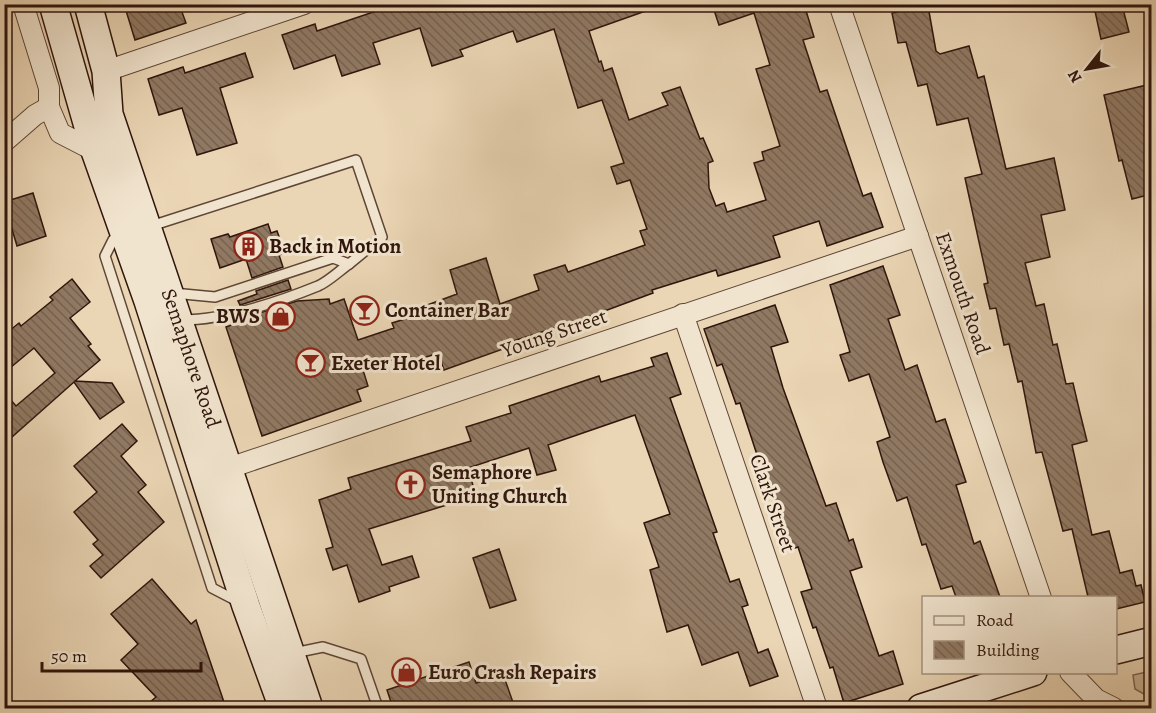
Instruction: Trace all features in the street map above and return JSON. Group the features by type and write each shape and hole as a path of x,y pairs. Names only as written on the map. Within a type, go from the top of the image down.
{"main road":[{"name":"Semaphore Road","path":"53,4 95,151 136,230"},
{"name":"Semaphore Road","path":"88,4 106,71 109,114 136,230 279,658 283,708"},
{"name":"Semaphore Road","path":"159,297 179,320 217,472 246,606 309,708"},
{"path":"1117,650 1152,641"},
{"path":"921,708 1027,674"}],"street":[{"path":"23,4 49,88 49,107 60,133 95,151"},
{"path":"106,71 304,4"},
{"name":"Exmouth Road","path":"839,4 1041,596"},
{"path":"4,142 35,115 49,107"},
{"name":"Young Street","path":"217,472 918,236"},
{"name":"Clark Street","path":"683,314 817,708"},
{"path":"1072,674 1096,699 1113,708"}],"lane":[{"path":"179,320 214,319 319,285 382,237 356,160 136,230 112,240 105,256 212,588 246,606"},
{"path":"159,297 215,297 333,258 349,264"},
{"path":"279,658 323,647 361,659 378,708"}],"shaded area":[{"path":"1152,671 1151,698 1135,689 1133,675"}],"building":[{"path":"124,4 179,4 186,23 135,40"},
{"path":"397,4 656,4 657,7 589,31 599,62 601,61 604,71 612,68 629,120 668,105 662,93 680,87 700,139 703,138 713,161 708,163 709,188 716,206 724,203 727,212 766,200 754,163 764,160 762,152 780,146 756,69 770,65 754,13 719,25 712,4 779,4 781,10 804,4 814,37 803,40 820,92 827,90 863,196 871,193 883,227 827,246 819,221 773,236 780,257 718,276 716,270 652,290 653,293 583,319 513,341 514,345 444,370 438,353 406,364 403,356 363,370 368,386 357,390 361,401 262,436 226,327 245,320 244,318 297,301 329,299 330,304 344,299 358,340 394,328 392,323 424,313 422,307 457,294 450,270 486,258 500,304 539,290 534,275 565,265 568,272 645,245 640,231 647,229 630,180 617,184 611,167 624,163 602,100 578,108 554,29 517,42 513,31 460,50 463,56 432,66 420,28 373,43 380,64 342,76 335,55 294,69 282,35 315,24 317,31"},
{"path":"1122,5 1129,32 1101,39 1095,11"},
{"path":"928,6 936,51 940,54 969,46 978,78 984,76 1006,169 1054,158 1065,210 1041,215 1050,257 1025,263 1036,306 1044,304 1053,345 1057,344 1066,384 1073,383 1087,441 1072,445 1092,535 1109,531 1120,573 1132,570 1136,586 1141,585 1145,602 1117,609 1117,596 1088,596 1072,529 1063,531 1042,452 1036,453 1022,381 1018,382 1009,344 1004,345 996,308 990,309 984,284 988,283 965,178 982,174 968,118 937,125 927,84 918,86 906,42 898,43 892,13"},
{"path":"245,53 253,77 220,88 237,143 197,155 182,108 159,115 148,79 183,67 185,73"},
{"path":"1147,85 1152,104 1152,194 1132,199 1122,160 1119,161 1104,95"},
{"path":"33,193 46,236 17,246 4,202"},
{"name":"Back in Motion","path":"268,224 271,233 277,231 285,253 279,255 283,267 252,278 246,259 220,268 211,239 228,234 230,237"},
{"path":"883,266 900,315 888,319 905,370 917,365 936,422 945,419 966,482 956,485 974,544 980,541 1000,596 956,596 952,586 941,589 926,544 922,545 907,497 897,501 883,462 877,442 890,437 869,374 849,381 840,355 850,352 830,285"},
{"path":"72,279 90,302 70,318 91,344 88,346 100,360 75,381 112,383 124,402 100,419 74,382 4,444 4,392 16,406 55,373 34,348 4,373 4,335 19,323 21,326 53,300 50,297"},
{"path":"288,280 291,289 240,305 238,301 257,294 256,291"},
{"path":"775,305 788,342 771,347 783,388 826,506 836,503 849,541 853,539 862,567 850,571 879,656 893,651 903,684 844,703 833,667 830,668 801,592 812,589 798,547 785,551 776,524 783,521 766,472 763,473 740,403 736,404 722,364 717,366 704,329"},
{"path":"667,353 681,394 670,398 717,532 713,533 730,582 739,579 748,605 742,607 758,653 768,649 778,676 750,686 738,652 702,665 688,625 667,632 650,570 659,567 644,523 670,514 635,415 548,445 556,470 537,475 529,448 468,468 476,496 369,529 382,565 412,556 419,577 389,587 390,591 359,602 347,565 333,570 326,549 333,547 319,500 351,489 348,478 471,441 466,427 511,413 509,406 599,376 601,382 654,366 651,358"},
{"path":"122,424 137,441 121,456 146,485 138,492 164,522 101,578 90,566 103,555 93,544 98,540 74,512 97,492 74,466"},
{"path":"499,549 516,600 490,608 473,558"},
{"path":"152,579 191,624 196,620 226,708 143,708 156,697 121,660 138,644 111,614"},
{"path":"469,662 476,683 503,674 515,708 393,708 387,690"}],"place":[{"name":"Back in Motion","path":"248,246"},
{"name":"Container Bar","path":"364,310"},
{"name":"BWS","path":"281,316"},
{"name":"Exeter Hotel","path":"310,363"},
{"name":"Semaphore Uniting Church","path":"411,484"},
{"name":"Euro Crash Repairs","path":"407,672"}]}
